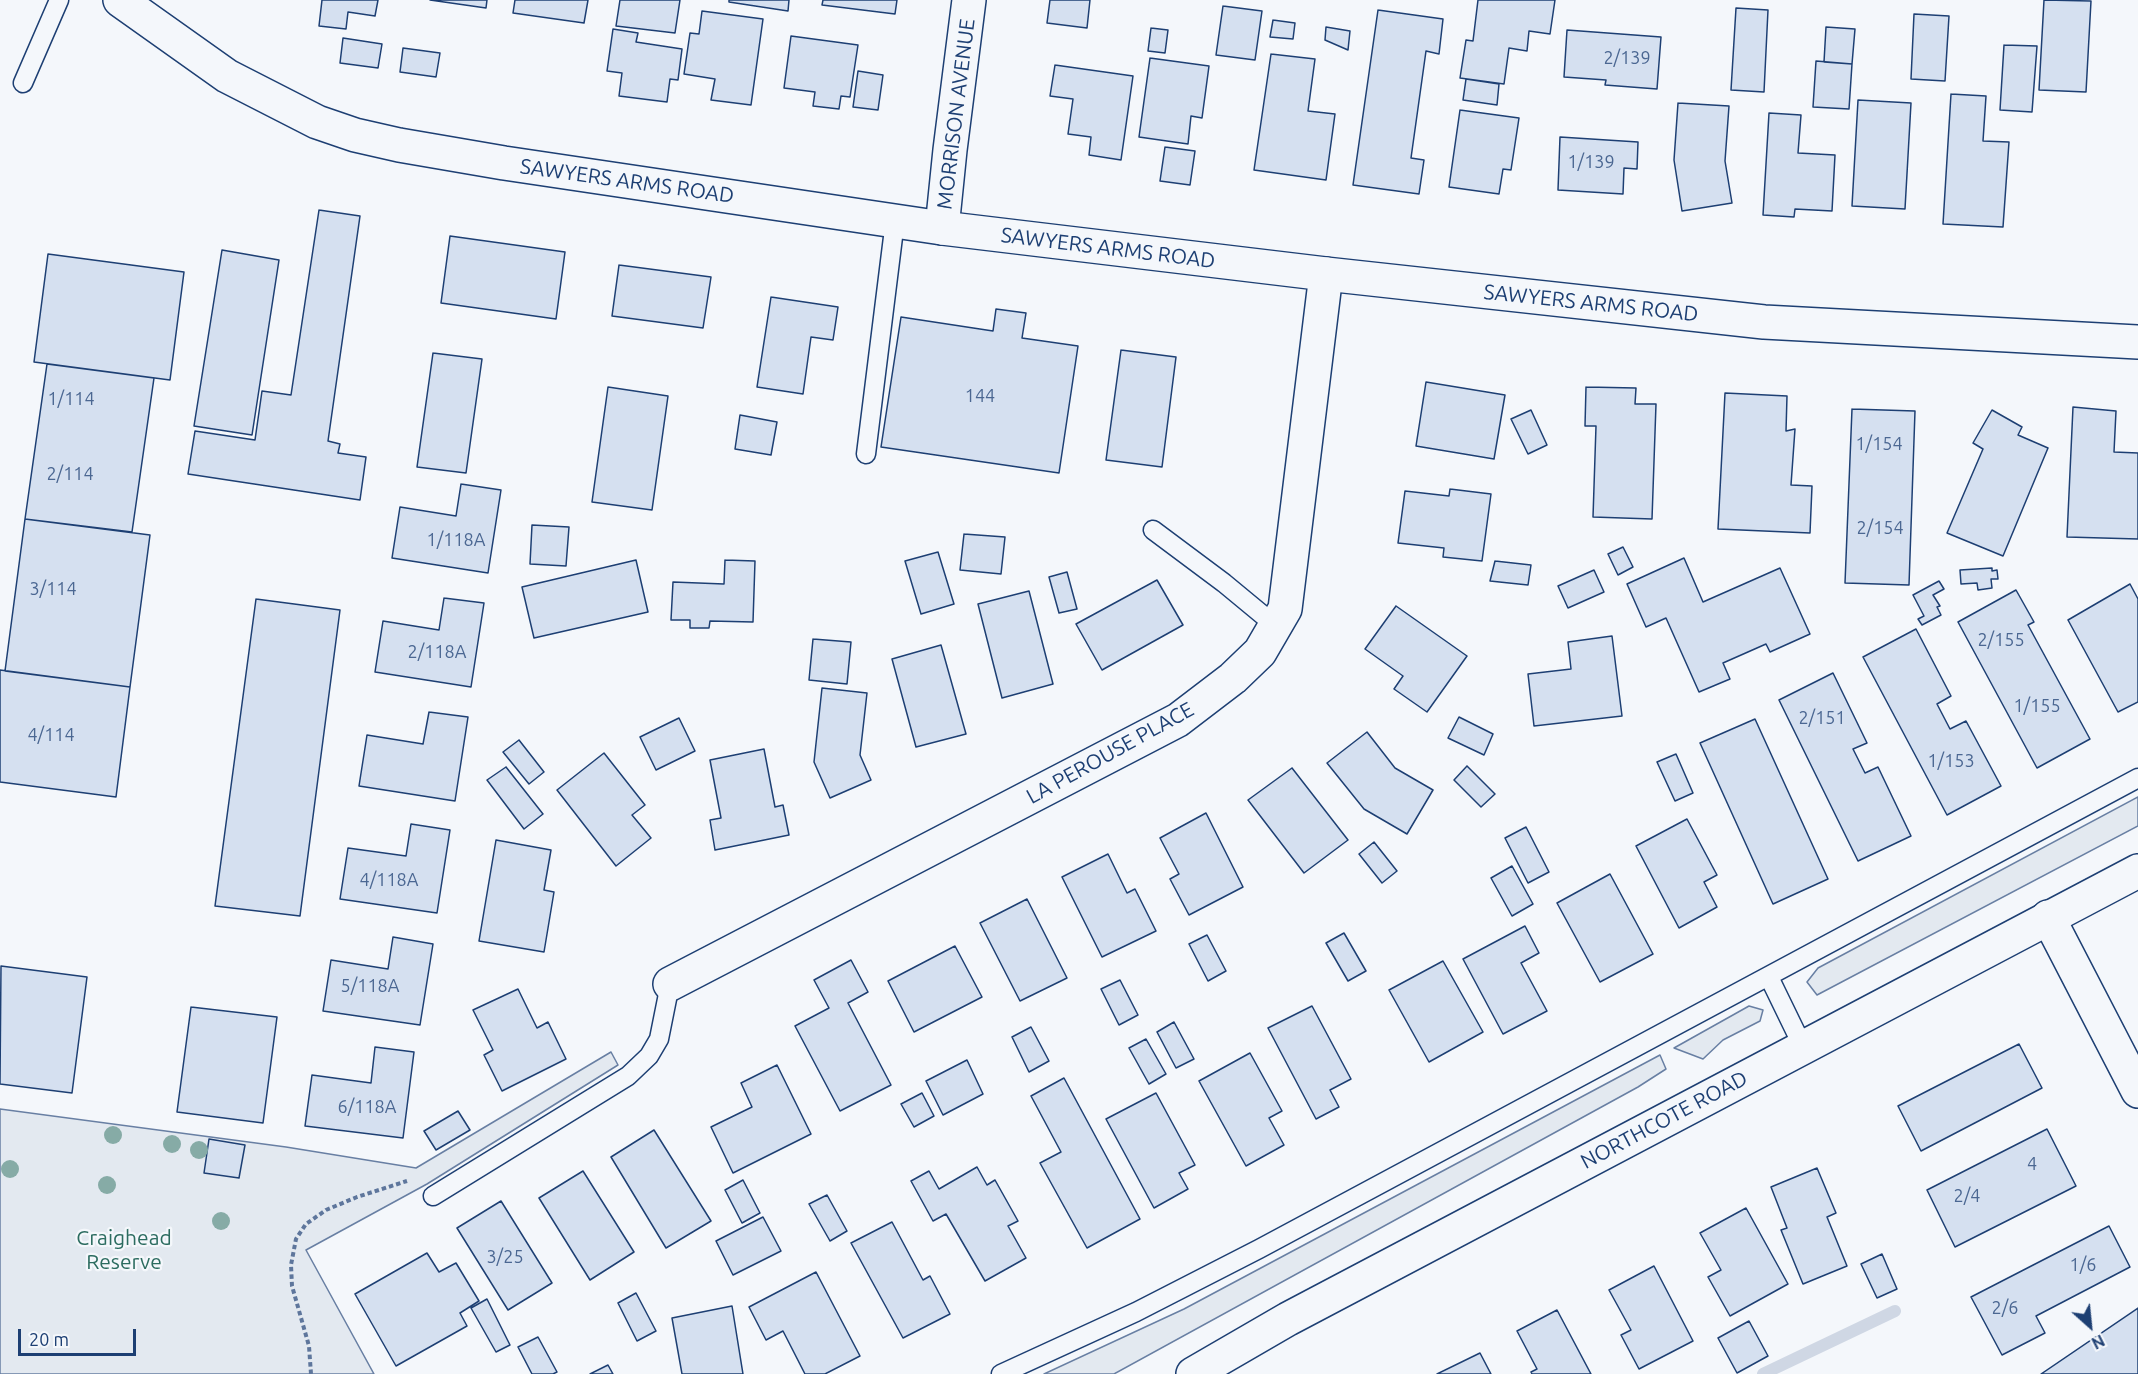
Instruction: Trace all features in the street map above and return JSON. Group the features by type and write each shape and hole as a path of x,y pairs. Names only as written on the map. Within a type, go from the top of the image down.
{"street":[{"name":"SAWYERS ARMS ROAD","path":"120,0 227,76 316,122 399,146 942,228 1326,274 1764,322 2138,342"},
{"name":"MORRISON AVENUE","path":"942,228 969,0"},
{"name":"LA PEROUSE PLACE","path":"670,984 1178,720 1233,678 1260,652 1285,609 1326,274"},
{"name":"NORTHCOTE ROAD","path":"1193,1374 1288,1319 2138,871"},
{"path":"2048,917 2138,1091"}],"lane":[{"path":"22,83 59,0"},
{"path":"866,454 895,221"},
{"path":"1153,530 1224,583 1276,626"},
{"path":"1001,1374 1136,1312 1259,1249 2138,778"},
{"path":"1769,977 1803,1047"},
{"path":"433,1196 628,1077 649,1056 659,1039 670,984"}],"green space":[{"path":"2138,797 2138,826 1817,995 1807,982 1818,968"},
{"path":"1749,1006 1763,1010 1760,1021 1723,1040 1703,1059 1674,1048"},
{"name":"Craighead Reserve","path":"611,1052 618,1065 427,1184 306,1250 374,1374 0,1374 0,1109 286,1147 416,1168"},
{"path":"1660,1055 1666,1069 1638,1087 1114,1374 1044,1374 1184,1309"}],"building":[{"path":"322,0 378,0 375,16 348,12 346,29 319,26"},
{"path":"430,0 487,0 486,8"},
{"path":"515,0 588,0 584,23 513,13"},
{"path":"620,0 680,0 675,33 616,26"},
{"path":"729,0 789,0 788,11 729,2"},
{"path":"823,0 897,0 895,14 822,5"},
{"path":"1050,0 1090,0 1087,28 1047,23"},
{"path":"1478,0 1555,0 1550,34 1529,31 1527,51 1509,48 1504,84 1460,78 1466,40 1473,41"},
{"path":"2044,0 2091,1 2086,92 2039,90"},
{"path":"1223,6 1262,11 1255,60 1216,55"},
{"path":"1736,8 1768,10 1764,92 1731,90"},
{"path":"1378,10 1443,19 1439,54 1426,51 1411,158 1424,160 1419,194 1353,185"},
{"path":"702,11 763,19 751,105 711,100 715,79 684,74 690,33 699,34"},
{"path":"1914,14 1949,16 1945,81 1911,79"},
{"path":"1273,20 1295,23 1293,39 1270,37"},
{"path":"1326,27 1350,31 1348,50 1325,40"},
{"path":"1826,27 1855,29 1852,64 1824,62"},
{"path":"1151,28 1168,30 1165,53 1148,51"},
{"path":"613,29 638,33 636,42 682,49 678,80 670,79 667,102 619,96 622,73 607,71"},
{"path":"1567,30 1661,37 1657,89 1605,85 1606,80 1564,77"},
{"path":"791,36 858,45 850,97 841,96 839,109 813,106 815,92 784,88"},
{"path":"343,38 382,44 378,68 340,63"},
{"path":"2004,45 2037,46 2032,112 2000,110"},
{"path":"403,48 440,53 436,77 400,72"},
{"path":"1271,54 1315,59 1308,111 1335,114 1326,180 1254,170"},
{"path":"1150,58 1209,66 1202,118 1191,116 1188,144 1139,137"},
{"path":"1816,61 1852,64 1849,109 1813,107"},
{"path":"1055,65 1133,76 1121,160 1089,155 1091,137 1068,134 1073,99 1050,96"},
{"path":"858,71 883,75 878,110 853,107"},
{"path":"1466,79 1499,84 1497,105 1463,100"},
{"path":"1951,94 1986,96 1983,141 2009,142 2003,227 1943,224"},
{"path":"1858,100 1911,103 1905,209 1852,206"},
{"path":"1678,103 1729,106 1725,161 1732,203 1682,211 1674,160"},
{"path":"1460,110 1519,118 1511,170 1503,169 1499,194 1449,187"},
{"path":"1769,113 1801,115 1798,153 1835,155 1832,211 1795,209 1794,217 1763,215"},
{"path":"1560,137 1638,142 1637,169 1624,168 1623,194 1558,190"},
{"path":"1165,147 1195,151 1190,185 1160,181"},
{"path":"319,210 360,216 328,441 340,444 338,453 366,457 360,500 188,474 195,431 255,440 262,391 291,395"},
{"path":"450,236 565,252 556,319 441,303"},
{"path":"222,250 279,260 252,435 194,426"},
{"path":"48,254 184,272 170,380 34,362"},
{"path":"619,265 711,277 703,328 612,316"},
{"path":"771,297 838,307 833,340 811,337 803,394 757,387"},
{"path":"996,309 1026,313 1022,338 1078,346 1059,473 881,447 901,317 993,331"},
{"path":"1121,350 1176,357 1162,467 1106,460"},
{"path":"433,353 482,359 466,473 417,467"},
{"path":"47,364 154,378 132,532 25,519"},
{"path":"1426,382 1505,395 1494,459 1416,446"},
{"path":"608,387 668,396 652,510 592,502"},
{"path":"1586,387 1636,388 1635,404 1656,404 1652,519 1593,517 1596,426 1585,426"},
{"path":"1725,393 1787,396 1786,431 1795,429 1791,485 1812,486 1810,533 1718,529"},
{"path":"2073,407 2116,411 2114,452 2138,453 2138,539 2067,537"},
{"path":"1852,409 1915,411 1909,585 1845,583"},
{"path":"1531,410 1547,445 1528,454 1511,419"},
{"path":"1992,410 2022,427 2018,435 2048,448 2003,556 1947,533 1983,449 1973,443"},
{"path":"740,415 777,422 771,455 735,449"},
{"path":"461,484 501,490 488,573 392,558 400,507 456,516"},
{"path":"1450,489 1491,494 1482,561 1443,557 1444,548 1398,543 1405,491 1449,496"},
{"path":"25,519 150,535 130,687 5,671"},
{"path":"532,525 569,527 566,566 530,564"},
{"path":"964,534 1005,537 1001,574 960,570"},
{"path":"1623,547 1633,567 1618,575 1608,554"},
{"path":"938,552 954,604 921,614 905,561"},
{"path":"1684,558 1703,602 1780,568 1810,634 1770,652 1766,644 1723,663 1730,679 1699,692 1666,618 1646,627 1627,584"},
{"path":"636,560 648,612 534,638 522,587"},
{"path":"725,560 755,561 753,622 710,621 709,628 690,628 690,620 671,620 673,582 724,584"},
{"path":"1495,561 1531,565 1528,585 1490,581"},
{"path":"1992,568 1992,571 1997,570 1998,579 1991,579 1992,588 1978,590 1977,583 1961,584 1960,570"},
{"path":"1594,570 1604,592 1568,608 1558,586"},
{"path":"1067,572 1077,609 1059,613 1049,577"},
{"path":"1157,580 1183,625 1102,670 1076,624"},
{"path":"1939,581 1944,589 1933,595 1940,606 1937,607 1941,615 1922,625 1918,619 1924,616 1913,595"},
{"path":"2130,584 2138,599 2138,702 2118,712 2068,620"},
{"path":"2016,590 2034,622 2028,625 2090,739 2037,768 1958,622"},
{"path":"1029,591 1053,684 1002,698 978,604"},
{"path":"444,598 484,603 471,687 375,672 383,621 439,630"},
{"path":"256,599 340,610 300,916 215,906"},
{"path":"1396,606 1467,656 1427,712 1394,689 1403,676 1365,649"},
{"path":"1916,629 1951,696 1937,704 1950,729 1966,721 2001,786 1947,815 1863,657"},
{"path":"1612,636 1622,716 1534,726 1528,674 1571,669 1568,642"},
{"path":"813,639 851,642 847,684 809,680"},
{"path":"941,645 966,734 916,747 892,659"},
{"path":"0,670 130,687 116,797 0,782"},
{"path":"1833,673 1867,743 1853,749 1865,773 1878,767 1911,836 1858,861 1779,700"},
{"path":"822,688 867,693 860,755 871,780 830,798 814,762"},
{"path":"429,712 468,717 455,801 359,786 367,735 423,744"},
{"path":"1459,717 1493,734 1484,755 1448,738"},
{"path":"679,718 695,751 656,770 640,737"},
{"path":"1755,719 1828,879 1773,904 1700,743"},
{"path":"1367,732 1395,768 1433,790 1407,834 1364,809 1327,763"},
{"path":"519,740 544,772 529,784 503,752"},
{"path":"764,749 775,807 783,805 789,835 715,850 710,820 721,818 710,760"},
{"path":"604,753 645,805 632,815 651,838 616,866 557,790"},
{"path":"1676,754 1693,793 1675,801 1657,762"},
{"path":"1467,766 1495,794 1481,807 1454,780"},
{"path":"506,767 543,814 524,829 487,780"},
{"path":"1292,768 1348,840 1304,873 1248,800"},
{"path":"1206,813 1243,887 1189,915 1170,879 1179,874 1160,838"},
{"path":"1687,819 1717,875 1704,882 1717,907 1679,928 1636,846"},
{"path":"411,824 450,830 437,913 340,899 348,848 406,856"},
{"path":"1526,827 1549,872 1528,883 1505,838"},
{"path":"496,840 551,850 544,890 554,892 544,952 479,941"},
{"path":"1374,842 1397,871 1382,883 1359,854"},
{"path":"1108,854 1127,893 1135,889 1156,931 1102,957 1062,877"},
{"path":"1512,866 1533,904 1512,916 1491,878"},
{"path":"1610,874 1653,954 1600,982 1557,903"},
{"path":"1027,899 1067,978 1020,1001 980,923"},
{"path":"1525,926 1539,953 1521,963 1547,1011 1503,1034 1463,959"},
{"path":"1344,933 1366,971 1348,981 1326,943"},
{"path":"1207,935 1226,971 1208,981 1189,944"},
{"path":"393,937 433,944 420,1025 323,1011 331,960 388,969"},
{"path":"955,946 982,997 914,1032 888,981"},
{"path":"851,960 868,992 848,1003 891,1085 840,1111 795,1026 829,1008 814,980"},
{"path":"1443,961 1483,1032 1429,1062 1389,990"},
{"path":"1,966 87,977 72,1093 0,1084"},
{"path":"1120,980 1138,1015 1119,1025 1101,989"},
{"path":"518,989 537,1028 548,1022 566,1059 502,1091 484,1055 493,1050 473,1010"},
{"path":"1312,1006 1351,1079 1330,1090 1339,1107 1316,1119 1268,1028"},
{"path":"191,1007 277,1017 263,1123 177,1112"},
{"path":"1174,1022 1194,1059 1176,1068 1157,1032"},
{"path":"1031,1027 1049,1061 1029,1072 1012,1037"},
{"path":"1146,1039 1166,1074 1149,1084 1129,1048"},
{"path":"2019,1044 2042,1088 1921,1151 1898,1106"},
{"path":"375,1047 414,1052 403,1138 305,1126 312,1075 371,1083"},
{"path":"1250,1053 1282,1111 1269,1118 1284,1145 1246,1166 1199,1081"},
{"path":"967,1060 983,1094 943,1115 926,1081"},
{"path":"777,1065 811,1134 733,1173 711,1127 752,1107 741,1083"},
{"path":"1064,1078 1140,1219 1087,1248 1040,1163 1061,1152 1031,1096"},
{"path":"922,1093 934,1116 914,1127 901,1104"},
{"path":"1156,1093 1195,1165 1179,1173 1188,1189 1154,1208 1106,1119"},
{"path":"458,1111 470,1130 436,1150 424,1131"},
{"path":"2047,1129 2076,1186 1955,1247 1927,1190"},
{"path":"654,1130 711,1221 666,1248 611,1157"},
{"path":"209,1139 245,1145 239,1178 204,1173"},
{"path":"977,1167 987,1185 995,1180 1018,1221 1008,1226 1026,1258 985,1281 946,1214 933,1221 911,1181 929,1171 939,1189"},
{"path":"1817,1168 1836,1213 1827,1217 1847,1266 1803,1284 1781,1230 1787,1228 1771,1187"},
{"path":"583,1171 634,1252 590,1280 539,1198"},
{"path":"743,1180 760,1213 742,1223 725,1190"},
{"path":"827,1195 847,1231 830,1241 809,1204"},
{"path":"501,1201 552,1283 508,1310 457,1228"},
{"path":"1746,1208 1788,1284 1730,1316 1708,1277 1721,1270 1700,1233"},
{"path":"763,1217 781,1251 733,1275 716,1241"},
{"path":"892,1222 923,1280 930,1276 950,1314 903,1338 851,1243"},
{"path":"2109,1226 2130,1267 2036,1316 2045,1333 2002,1355 1971,1297"},
{"path":"427,1253 439,1272 456,1263 479,1301 460,1313 467,1326 396,1366 355,1294"},
{"path":"1882,1254 1897,1289 1877,1298 1861,1264"},
{"path":"1654,1266 1693,1341 1639,1369 1621,1335 1631,1330 1609,1290"},
{"path":"816,1272 860,1356 825,1374 805,1374 783,1331 766,1340 749,1307"},
{"path":"636,1293 656,1331 637,1341 618,1303"},
{"path":"487,1299 510,1345 496,1352 471,1308"},
{"path":"732,1306 743,1374 682,1374 672,1318"},
{"path":"2138,1308 2138,1374 2041,1374"},
{"path":"1557,1310 1591,1374 1532,1374 1531,1372 1537,1369 1517,1331"},
{"path":"1749,1321 1768,1356 1737,1373 1718,1338"},
{"path":"538,1337 557,1372 553,1374 532,1374 518,1347"},
{"path":"1480,1353 1491,1374 1437,1374"},
{"path":"608,1365 613,1374 590,1374"}],"waterway":[{"path":"1763,1374 1895,1311"}]}
